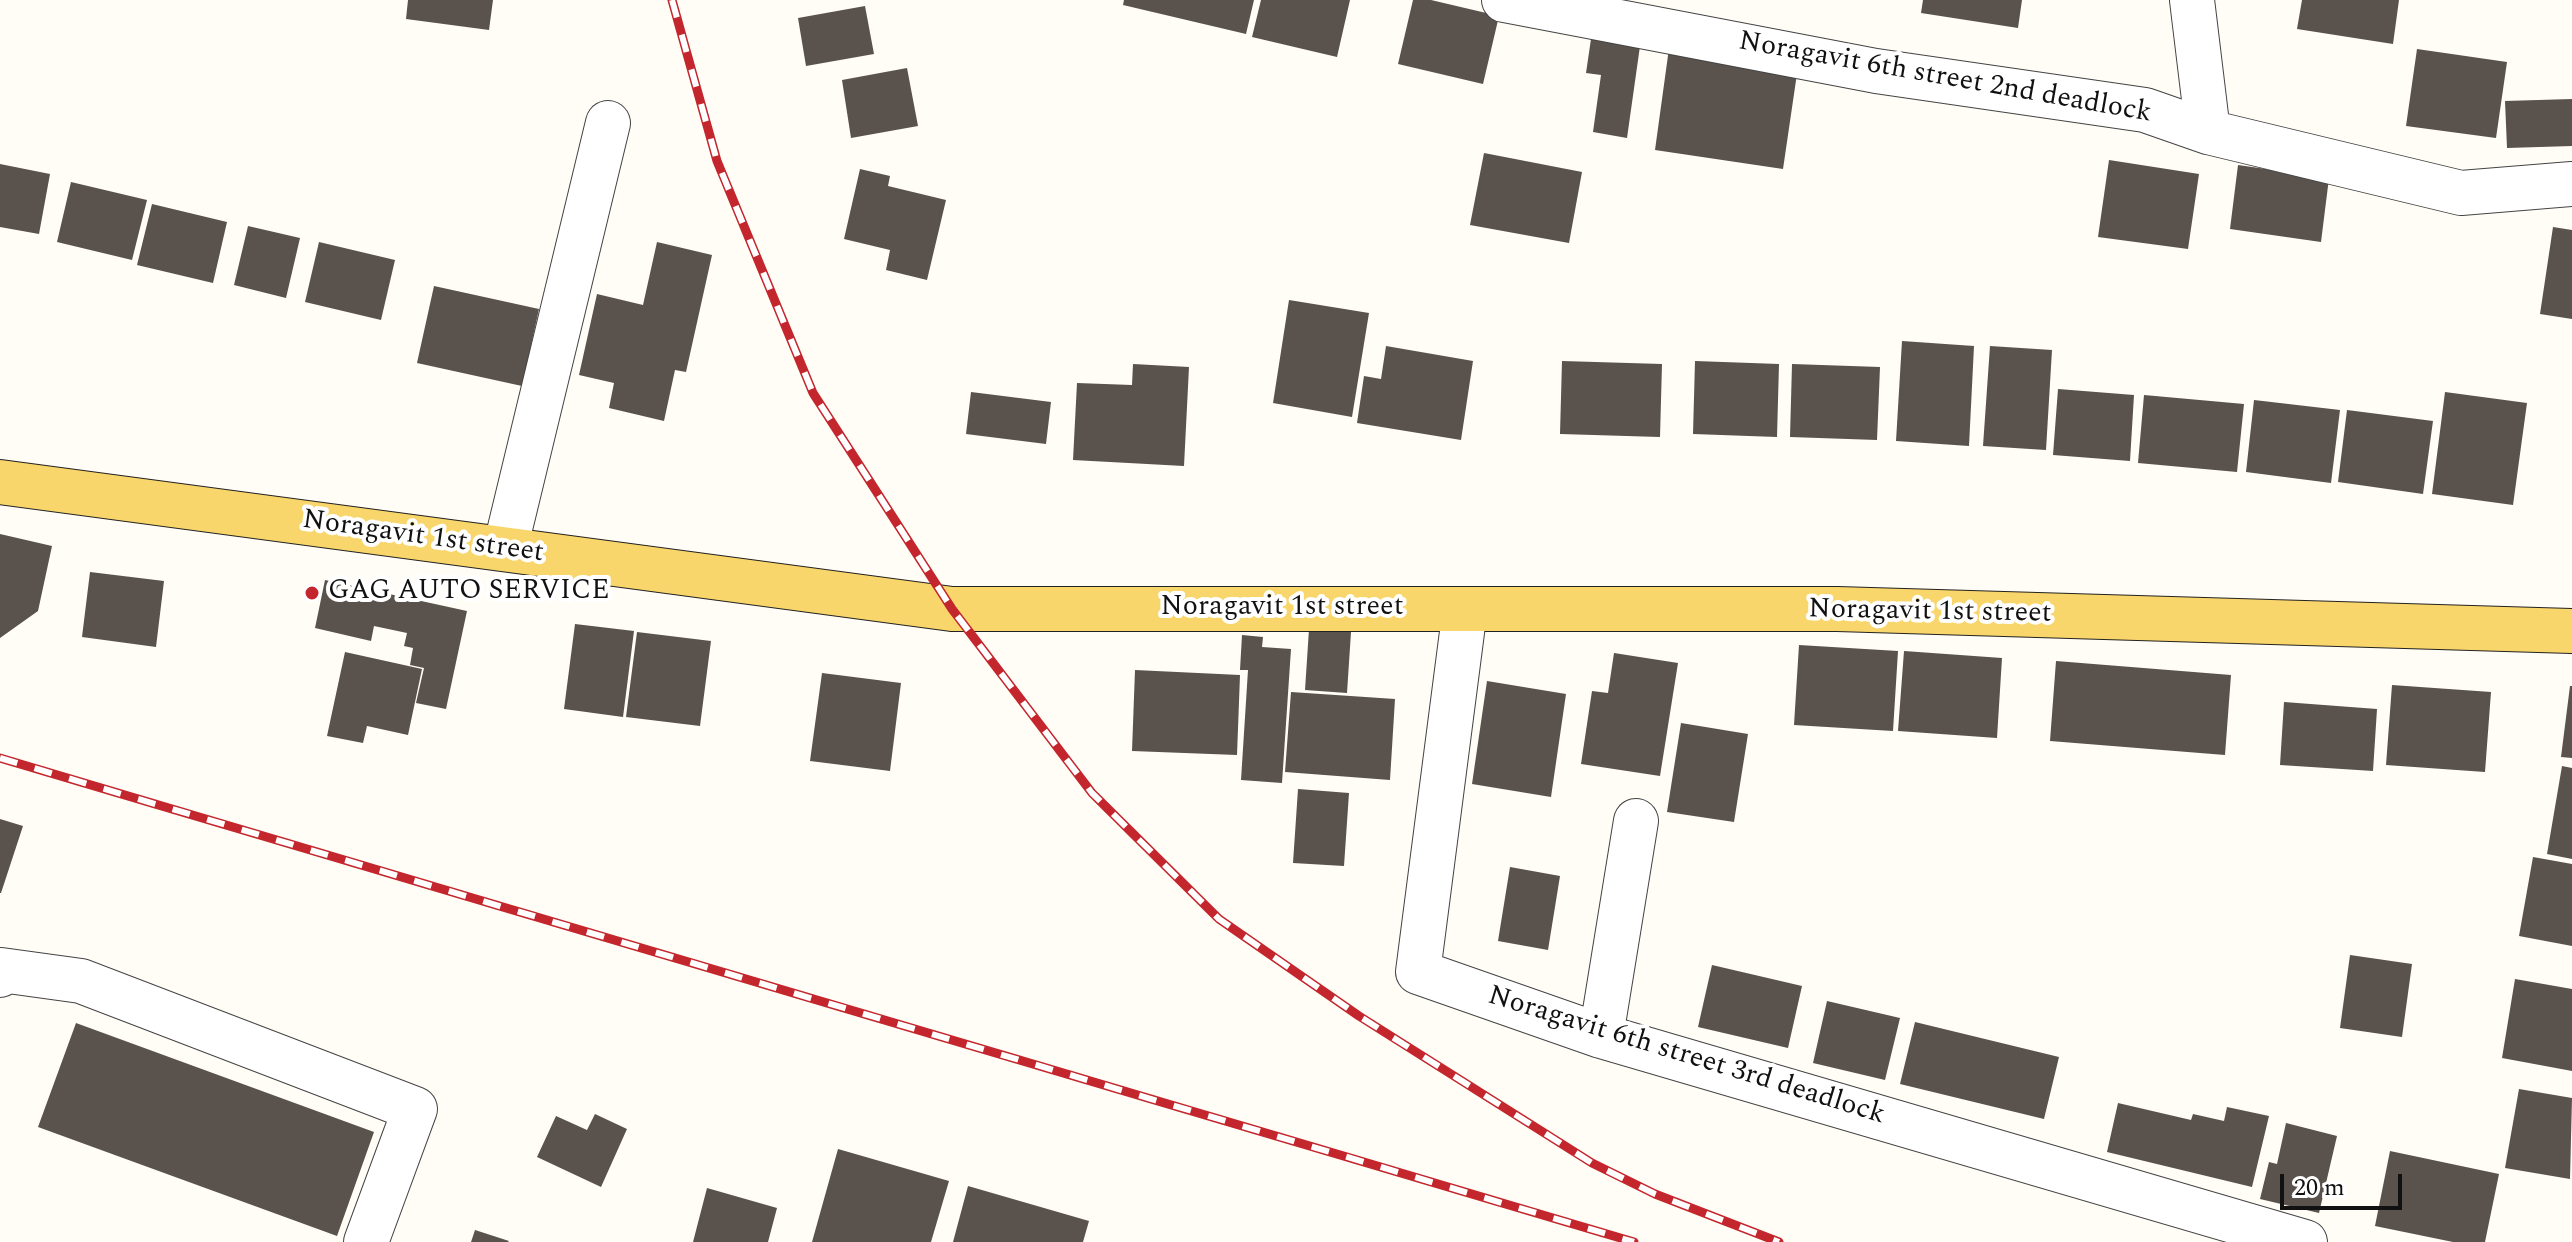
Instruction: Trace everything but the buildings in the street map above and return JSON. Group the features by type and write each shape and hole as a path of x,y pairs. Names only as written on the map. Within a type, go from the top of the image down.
{"main road":[{"name":"Noragavit 1st street","path":"0,482 952,609 1837,609 2572,631"}],"street":[{"name":"Noragavit 6th street 2nd deadlock","path":"1504,0 1876,71 2145,110 2208,132 2461,193 2572,184"},
{"path":"2192,0 2208,132"},
{"path":"505,549 608,123"},
{"name":"Noragavit 6th street 3rd deadlock","path":"1465,609 1418,972 1601,1036 2305,1242"},
{"path":"1601,1036 1636,821"},
{"path":"0,975 1,970 81,981 415,1109 366,1242"}],"railway":[{"path":"672,0 717,161 813,393 952,609 1092,793 1219,919 1359,1016 1592,1163 1655,1194 1779,1242"},
{"path":"0,758 1634,1242"}],"place":[{"name":"GAG AUTO SERVICE","path":"312,593"}]}
